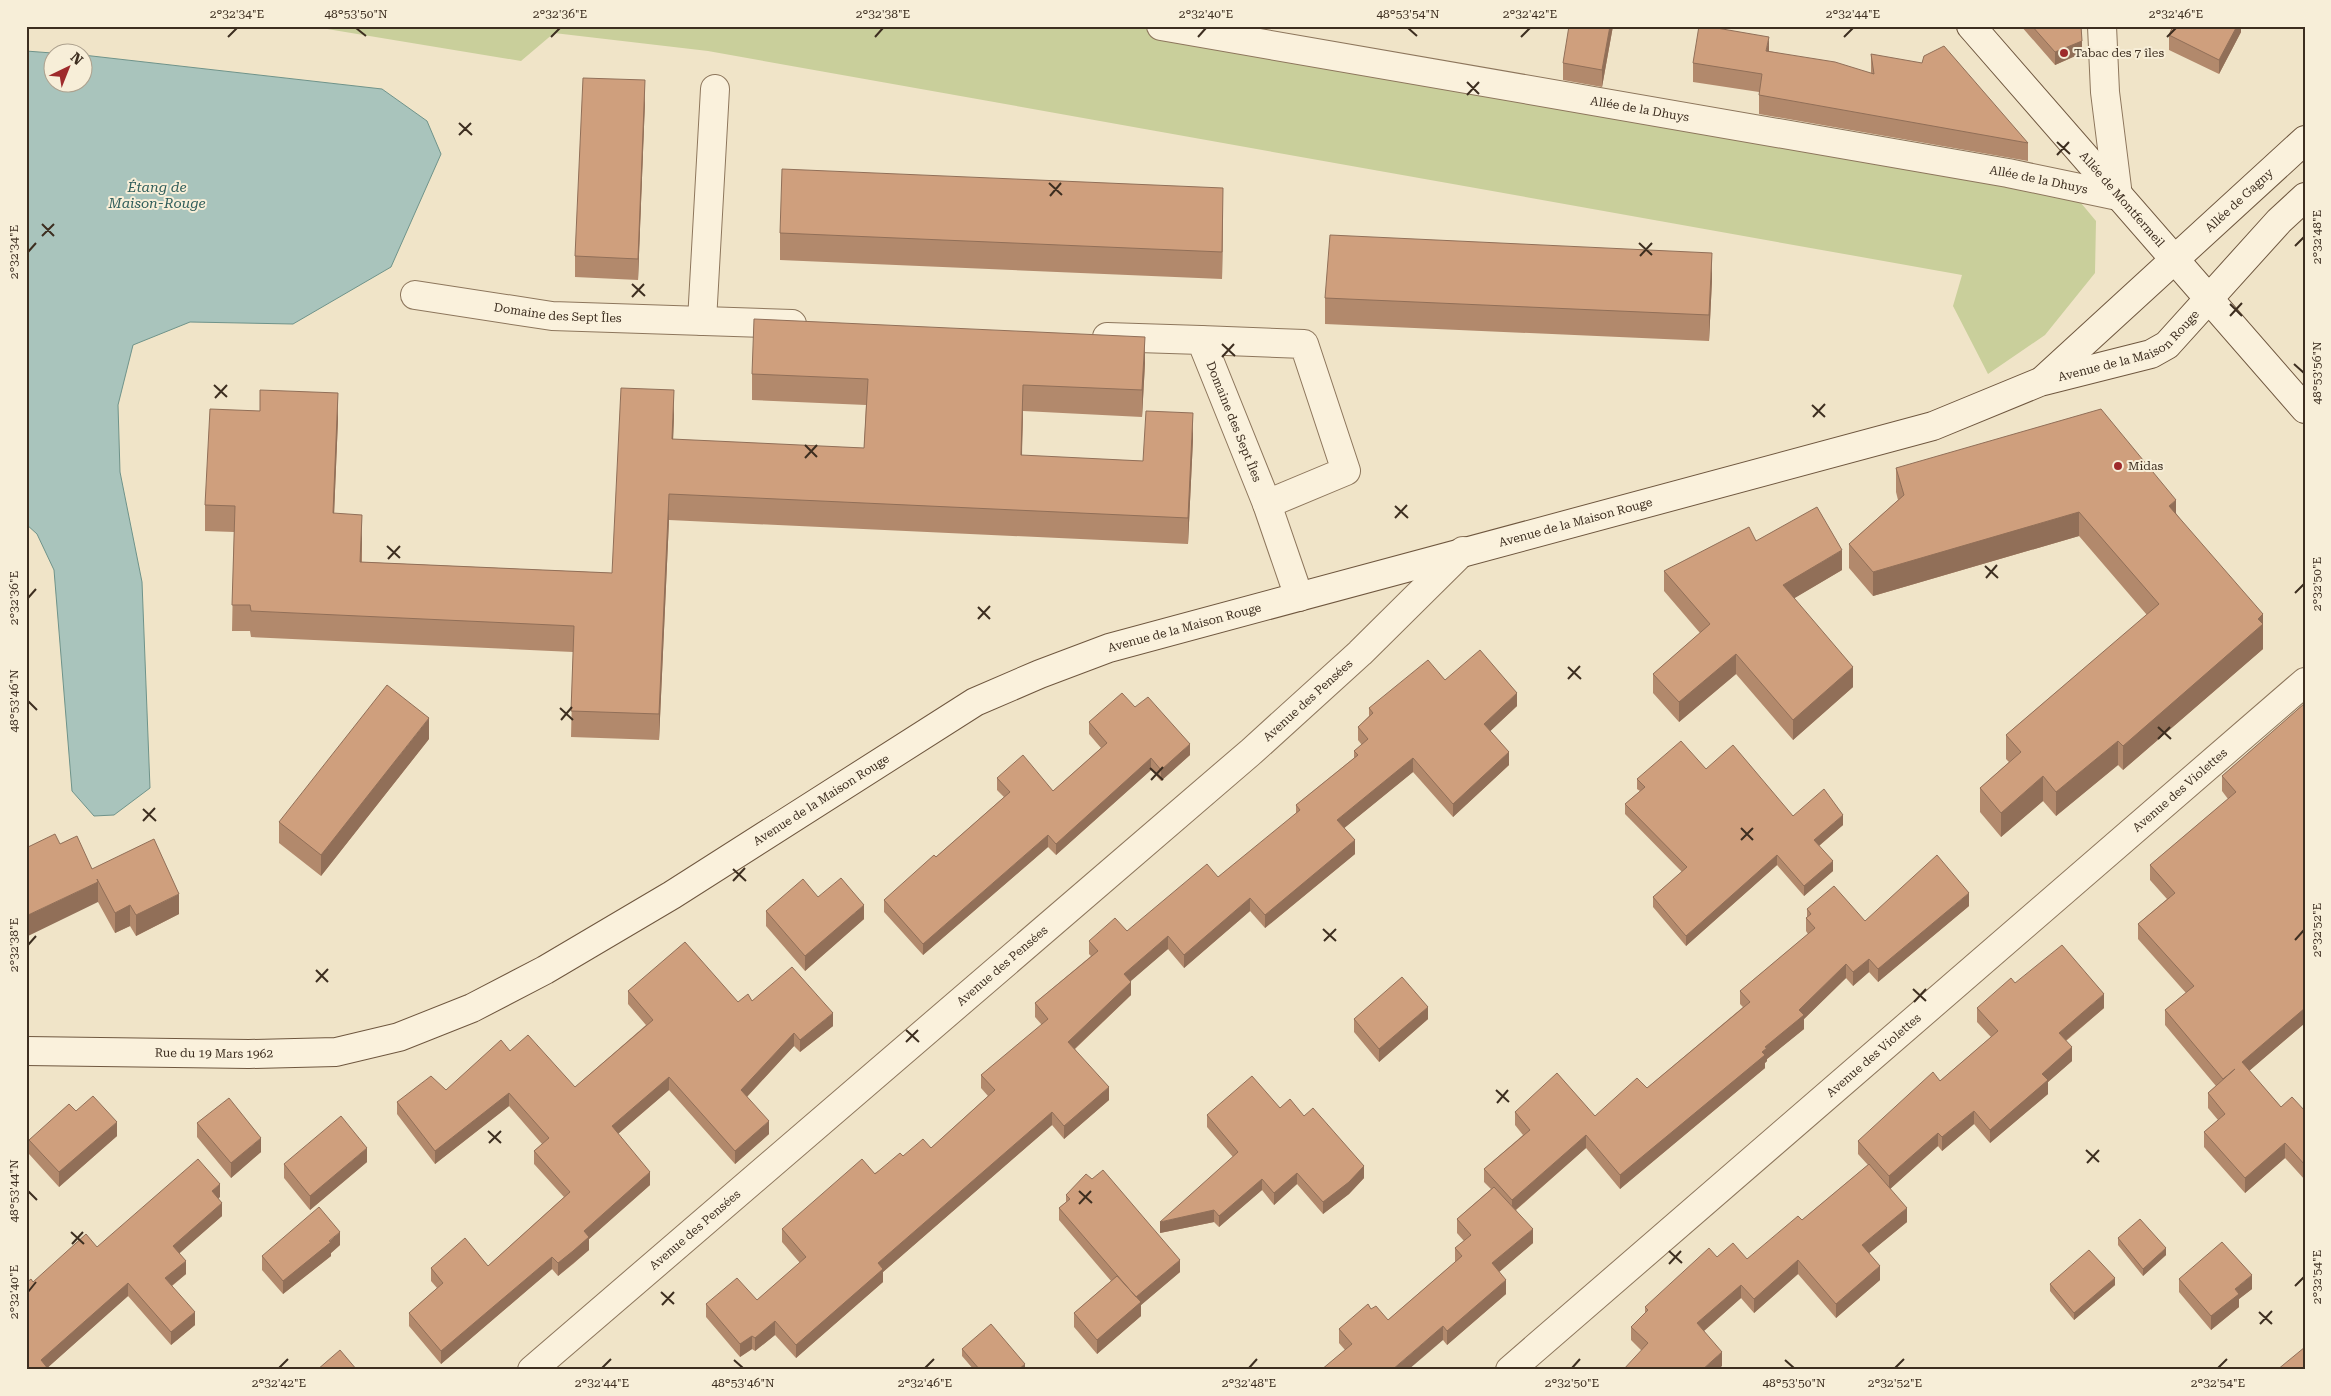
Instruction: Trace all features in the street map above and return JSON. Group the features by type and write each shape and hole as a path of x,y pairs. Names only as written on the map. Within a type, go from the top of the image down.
{"street":[{"name":"Allée de la Dhuys","path":"1161,26 1998,171 2118,196"},
{"name":"Allée de Montfermeil","path":"1971,26 2305,409"},
{"path":"2102,26 2105,92 2118,196"},
{"path":"702,321 715,89"},
{"name":"Allée de Gagny","path":"2174,259 2305,140"},
{"path":"2208,298 2279,221 2305,197"},
{"name":"Avenue de la Maison Rouge","path":"2040,382 2174,259"},
{"name":"Domaine des Sept Îles","path":"415,295 552,316 822,326"},
{"name":"Avenue de la Maison Rouge","path":"399,1037 472,1008 545,970 672,895 975,702 1040,674 1109,648 1463,551 1503,543 1933,426 2040,382 2151,354 2167,345 2208,298"},
{"path":"1081,336 1304,344 1346,471 1267,504"},
{"name":"Domaine des Sept Îles","path":"1201,340 1267,504 1300,597"},
{"name":"Avenue des Pensées","path":"532,1370 1252,751 1360,653 1463,551"},
{"name":"Avenue des Violettes","path":"1510,1370 2305,682"},
{"name":"Rue du 19 Mars 1962","path":"26,1051 249,1054 336,1052 399,1037"}],"green space":[{"path":"309,26 1161,26 2066,185 2096,221 2095,273 2045,335 1988,374 1953,306 1962,275 708,51 554,33 521,61"}],"water":[{"name":"Étang de Maison-Rouge","path":"26,51 42,52 42,92 92,92 92,56 382,89 427,121 441,154 391,267 293,324 190,322 133,345 118,405 120,472 142,582 150,788 114,815 94,816 72,791 54,570 37,534 26,524"}],"building":[{"path":"1569,26 1610,26 1602,70 1563,63"},
{"path":"1699,26 1769,37 1766,51 1835,62 1874,74 1871,54 1922,63 1924,56 1944,46 2028,143 1759,95 1762,74 1693,63"},
{"path":"2032,26 2081,26 2082,41 2055,52"},
{"path":"2173,26 2237,26 2219,60 2169,35"},
{"path":"583,78 645,80 638,259 575,256"},
{"path":"782,169 1223,188 1222,252 780,233"},
{"path":"1330,235 1712,253 1709,315 1325,298"},
{"path":"754,319 1145,337 1142,390 1023,385 1021,455 1143,461 1146,411 1193,413 1188,518 669,494 659,714 571,711 574,626 251,611 250,605 232,605 235,506 205,505 210,409 260,411 260,390 338,393 333,513 362,515 360,562 612,573 621,388 674,390 672,439 864,448 868,379 752,374"},
{"path":"2101,409 2176,500 2169,506 2263,614 2258,619 2263,624 2123,746 2118,741 2056,792 2043,776 2001,813 1980,788 2021,752 2006,735 2159,604 2079,512 1873,572 1849,544 1904,495 1896,468"},
{"path":"1817,507 1842,550 1783,585 1853,667 1793,720 1736,654 1679,702 1653,674 1710,624 1664,571 1749,527 1756,541"},
{"path":"1480,650 1517,693 1484,724 1509,752 1453,804 1413,758 1337,820 1355,840 1265,915 1250,898 1184,955 1168,936 1124,974 1131,982 1068,1042 1109,1087 1064,1126 1052,1112 878,1263 883,1269 796,1345 775,1321 755,1338 752,1336 740,1344 706,1304 737,1278 757,1300 806,1257 782,1229 862,1159 875,1174 900,1153 903,1156 923,1139 931,1148 995,1090 981,1075 1048,1019 1035,1003 1098,951 1089,941 1115,918 1127,931 1207,864 1218,877 1300,810 1296,805 1358,755 1354,751 1368,739 1358,727 1373,713 1369,708 1428,660 1445,680"},
{"path":"387,685 429,718 321,855 279,822"},
{"path":"1122,693 1135,707 1148,697 1190,744 1161,770 1151,758 1056,844 1048,835 923,944 884,900 934,855 936,857 1010,792 997,778 1023,755 1053,791 1107,743 1089,722"},
{"path":"2305,703 2305,1008 2242,1062 2281,1107 2292,1097 2305,1111 2305,1165 2285,1143 2245,1178 2204,1132 2225,1114 2208,1093 2235,1069 2223,1079 2165,1010 2194,986 2138,924 2175,893 2150,865 2236,792 2222,776"},
{"path":"1681,741 1706,769 1733,745 1793,816 1824,789 1843,815 1814,840 1833,861 1804,886 1777,855 1686,936 1653,897 1687,867 1625,804 1645,787 1637,779"},
{"path":"55,834 60,844 77,836 92,869 154,839 179,894 136,915 130,905 115,913 97,879 98,882 26,916 26,848"},
{"path":"1937,855 1969,893 1878,969 1869,959 1853,972 1846,964 1799,1010 1804,1015 1765,1047 1767,1048 1762,1052 1765,1055 1620,1175 1586,1135 1512,1200 1484,1169 1530,1130 1515,1112 1557,1073 1595,1116 1637,1078 1647,1088 1750,1002 1740,991 1815,928 1806,918 1811,914 1807,909 1834,886 1865,921"},
{"path":"841,878 864,905 805,956 766,911 803,879 818,897"},
{"path":"685,942 738,1002 748,994 752,1001 792,967 833,1013 800,1040 794,1033 741,1090 769,1121 735,1151 669,1077 612,1126 650,1172 584,1231 589,1237 573,1251 558,1263 552,1257 441,1351 409,1313 443,1283 431,1268 465,1238 488,1266 570,1192 534,1151 549,1138 509,1093 435,1151 397,1102 431,1076 446,1090 501,1040 510,1051 528,1035 575,1087 653,1020 628,991"},
{"path":"2062,945 2104,994 2059,1033 2072,1047 2042,1074 2048,1080 1990,1130 1974,1111 1942,1137 1938,1133 1889,1176 1858,1141 1933,1072 1940,1081 1998,1031 1977,1008 2011,978 2015,983"},
{"path":"1402,977 1428,1007 1379,1049 1354,1019"},
{"path":"1252,1076 1280,1108 1290,1099 1304,1116 1313,1108 1364,1166 1349,1182 1323,1202 1297,1173 1274,1193 1262,1179 1219,1216 1214,1210 1160,1222 1238,1152 1207,1115"},
{"path":"93,1096 117,1122 59,1172 29,1140 69,1104 76,1111"},
{"path":"229,1098 261,1138 231,1163 197,1123"},
{"path":"341,1116 367,1148 310,1196 284,1164"},
{"path":"198,1159 220,1184 212,1191 222,1203 173,1246 186,1261 165,1278 195,1312 171,1332 128,1283 41,1360 49,1370 26,1370 26,1283 31,1279 33,1282 86,1234 97,1247"},
{"path":"1869,1164 1907,1208 1862,1245 1880,1266 1836,1304 1798,1260 1754,1299 1741,1285 1697,1323 1722,1352 1702,1370 1623,1370 1648,1343 1631,1327 1648,1310 1645,1307 1709,1248 1717,1257 1733,1243 1747,1259 1798,1216 1802,1220"},
{"path":"1103,1170 1180,1260 1136,1297 1059,1208 1070,1199 1066,1195 1086,1174 1092,1179"},
{"path":"1494,1187 1533,1229 1492,1263 1506,1280 1447,1331 1443,1326 1392,1370 1321,1370 1352,1344 1339,1329 1368,1304 1371,1309 1376,1306 1388,1320 1462,1256 1455,1248 1471,1235 1457,1219"},
{"path":"319,1207 340,1232 329,1241 331,1242 283,1281 262,1256"},
{"path":"2140,1219 2166,1248 2143,1269 2118,1238"},
{"path":"2222,1242 2252,1275 2235,1289 2239,1294 2211,1316 2179,1279"},
{"path":"2089,1250 2115,1278 2074,1313 2050,1284"},
{"path":"1117,1276 1141,1302 1097,1340 1074,1313"},
{"path":"991,1324 1025,1364 1018,1370 980,1370 962,1349"},
{"path":"2305,1347 2305,1370 2277,1370"},
{"path":"340,1350 357,1370 317,1370"}],"place":[{"name":"Tabac des 7 îles","path":"2064,53"},
{"name":"Midas","path":"2118,466"}]}
